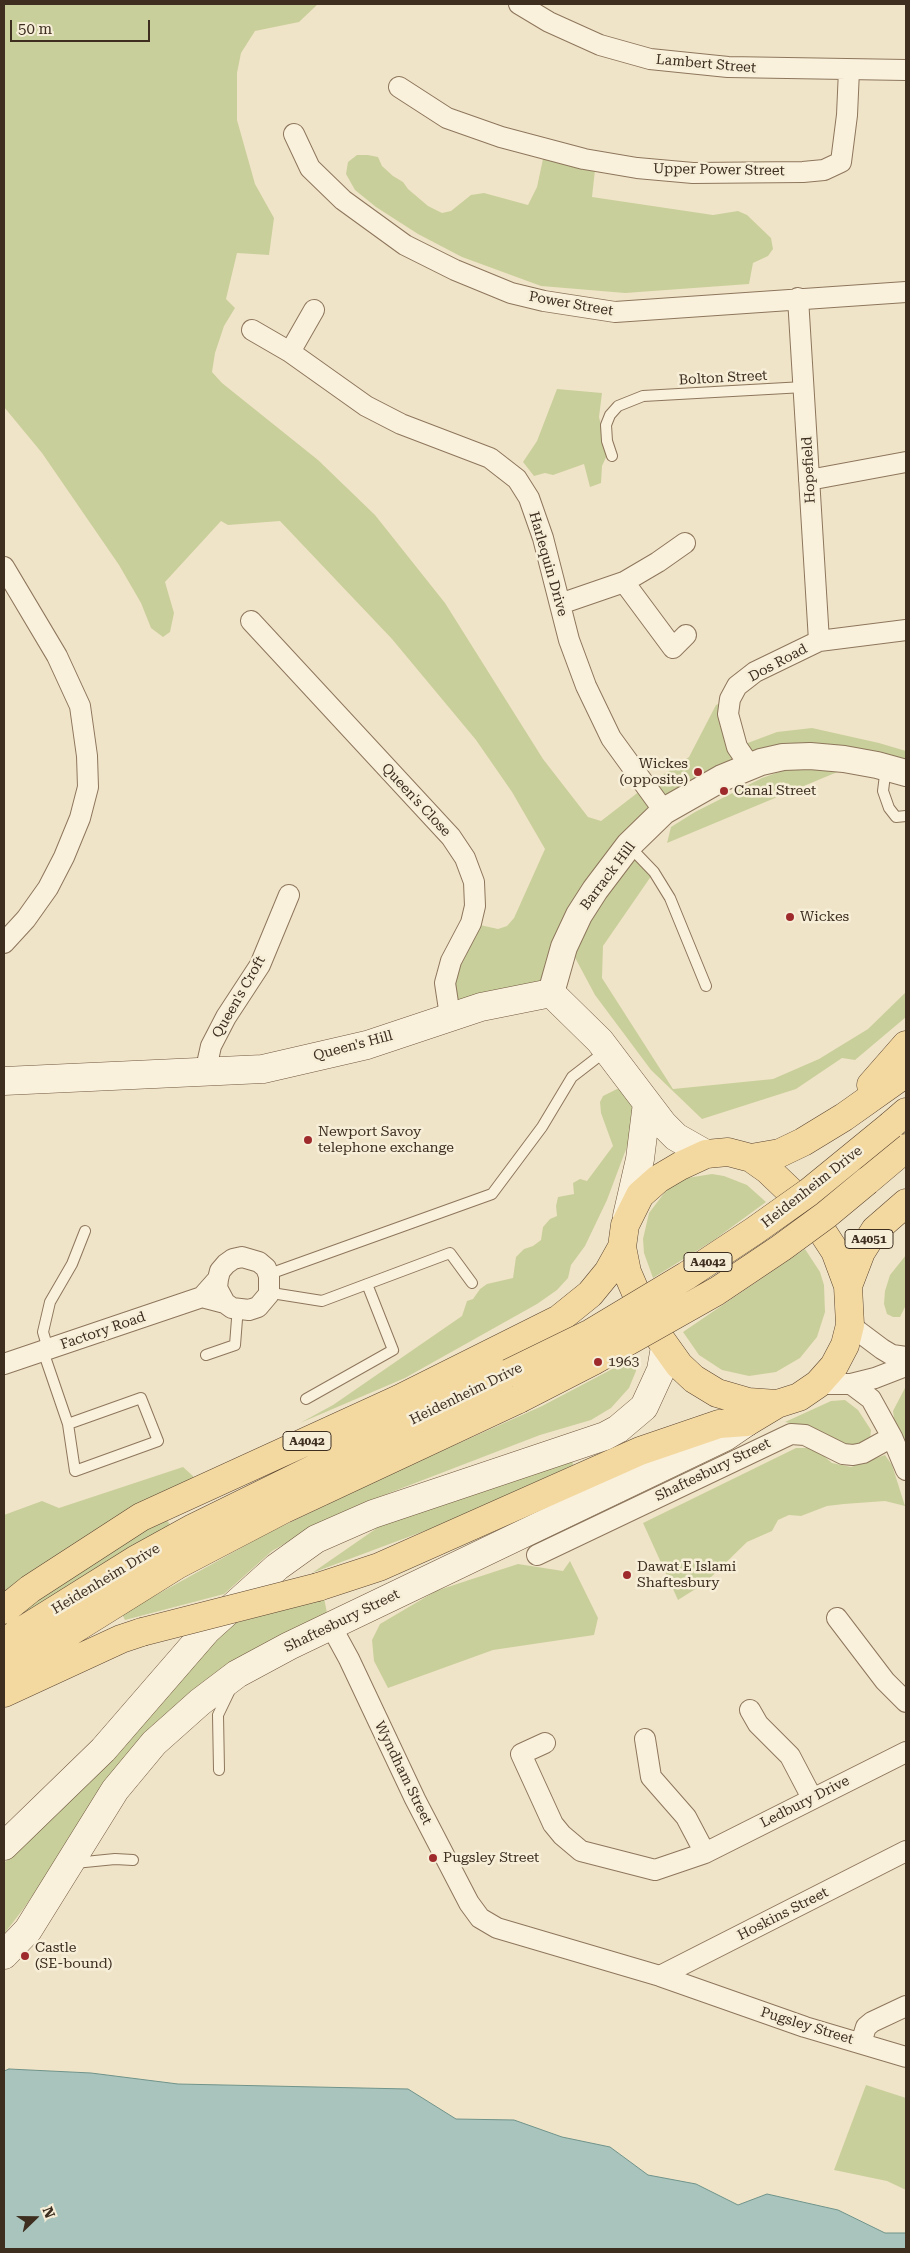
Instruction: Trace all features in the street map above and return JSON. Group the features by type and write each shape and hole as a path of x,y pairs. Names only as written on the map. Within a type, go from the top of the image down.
{"main road":[{"name":"Queen's Hill","path":"4,1081 263,1069 367,1045 481,1007 551,993"},
{"path":"551,993 607,1050 663,1124 676,1137 706,1154"},
{"path":"844,1117 906,1045"},
{"name":"A4042","path":"751,1158 780,1153 803,1142 844,1117 906,1073"},
{"path":"624,1236 640,1159 648,1103"},
{"name":"Heidenheim Drive","path":"4,1642 135,1560 193,1528 591,1333 732,1246 809,1192 906,1112"},
{"name":"Heidenheim Drive","path":"4,1673 177,1565 284,1509 519,1399 593,1361 717,1291 826,1215 906,1148"},
{"name":"A4042","path":"4,1610 30,1589 141,1517 399,1399 559,1319 590,1294 608,1272 640,1195 658,1179 706,1154 728,1152 751,1158 768,1170 790,1191 818,1225 835,1251 848,1286 850,1325 845,1345 834,1366 818,1384 799,1397 777,1404 748,1402 717,1393 694,1379 679,1365 665,1347 636,1295 627,1272 624,1236"},
{"name":"A4051","path":"848,1286 861,1252 875,1230 906,1203"},
{"path":"4,1846 103,1750 207,1630 277,1567 316,1540 373,1514 604,1436 618,1429 644,1407 661,1370 665,1347"},
{"name":"Shaftesbury Street","path":"4,1955 28,1930 115,1790 154,1743 200,1702 238,1674 331,1626 725,1437 777,1404"},
{"path":"4,1693 121,1639 318,1587 379,1567 640,1451 719,1424 747,1422"}],"street":[{"name":"Lambert Street","path":"519,4 549,22 600,45 650,59 728,68 906,70"},
{"name":"Upper Power Street","path":"399,87 448,118 501,137 584,159 637,168 694,173 803,172 824,170 841,162 847,115 849,70"},
{"name":"Power Street","path":"294,134 310,168 343,200 405,245 455,270 511,293 544,301 615,312 906,292"},
{"name":"Hopefield","path":"798,298 819,641"},
{"path":"290,352 314,310"},
{"name":"Harlequin Drive","path":"252,330 290,352 366,406 401,424 490,458 517,479 529,498 543,538 576,658 611,738 633,771 664,811"},
{"path":"809,480 906,462"},
{"path":"560,604 624,582 685,543"},
{"path":"4,567 57,656 80,706 87,756 88,788 77,826 48,888 26,919 4,943"},
{"path":"624,582 673,648 686,635"},
{"name":"Queen's Close","path":"251,622 451,837 465,858 474,882 476,906 471,923 452,961 445,983 450,1016"},
{"name":"Dos Road","path":"750,766 737,747 728,714 730,699 737,686 755,672 819,641 906,630"},
{"name":"Barrack Hill","path":"551,993 564,947 579,915 595,890 629,845 664,811 722,778 750,766 783,757 810,756 844,759 896,770"},
{"name":"Queen's Croft","path":"205,1072 212,1046 226,1017 260,965 289,896"},
{"name":"Factory Road","path":"4,1364 202,1297 218,1279 220,1271 226,1264 242,1257 259,1262 255,1296"},
{"path":"218,1279 217,1288 255,1296"},
{"path":"202,1297 255,1296"},
{"path":"850,1325 892,1355 906,1357"},
{"path":"871,1399 882,1349"},
{"path":"818,1384 851,1384 875,1378 906,1366"},
{"path":"851,1384 871,1399 892,1437 906,1470"},
{"name":"Shaftesbury Street","path":"537,1555 791,1434 806,1435 843,1454 853,1455 863,1453 892,1437"},
{"path":"837,1618 885,1681 906,1702"},
{"name":"Wyndham Street","path":"331,1626 349,1659 415,1799 469,1903 480,1918"},
{"path":"750,1710 758,1724 790,1756 812,1798"},
{"path":"645,1739 652,1777 686,1818 704,1853"},
{"name":"Ledbury Drive","path":"545,1744 521,1754 553,1824 581,1852 655,1870 704,1853 906,1752"},
{"name":"Hoskins Street","path":"660,1976 906,1851"},
{"name":"Pugsley Street","path":"480,1918 497,1928 660,1976 805,2027 906,2057"},
{"path":"861,2043 866,2027 872,2022 906,2006"}],"lane":[{"name":"Bolton Street","path":"612,456 607,441 606,425 610,415 618,406 643,396 804,388"},
{"path":"896,770 883,791 889,808 896,816 906,816"},
{"path":"629,845 654,872 670,898 706,986"},
{"path":"206,1355 235,1345 255,1296 492,1194 542,1127 572,1077 607,1050"},
{"path":"68,1424 141,1398 158,1441 75,1471 68,1424 46,1350 44,1332 50,1302 72,1264 85,1231"},
{"path":"255,1296 322,1301 450,1254 472,1283"},
{"path":"306,1399 393,1350 368,1284"},
{"path":"219,1770 218,1715 238,1674"},
{"path":"68,1864 115,1858 133,1860"}],"green space":[{"path":"4,4 318,4 299,22 255,31 241,53 237,73 237,120 255,184 274,218 269,255 237,253 226,299 235,308 224,326 215,353 212,372 222,383 318,460 375,515 445,603 543,759 588,817 601,821 645,787 689,757 716,705 730,699 737,747 777,732 812,728 906,751 906,773 783,757 629,845 551,993 513,1001 446,1000 471,923 498,929 507,926 514,918 545,849 512,792 476,740 392,639 280,521 228,525 221,521 165,582 174,613 170,632 163,637 151,628 141,603 119,565 42,453 4,407"},
{"path":"538,148 595,170 592,197 713,215 738,211 747,215 771,238 773,249 768,256 753,263 749,284 625,293 541,286 462,257 418,234 376,207 355,190 346,174 348,162 357,155 368,155 378,157 382,166 393,176 403,182 408,189 428,206 442,213 451,211 471,195 484,193 528,205 537,187 543,159"},
{"path":"557,389 602,393 599,417 608,453 602,466 601,483 590,487 584,464 553,475 545,473 534,476 523,462 537,441"},
{"path":"799,765 847,768 667,843 671,827 695,812 762,778"},
{"path":"633,860 643,861 654,872 603,946 602,978 673,1089 773,1079 819,1059 868,1029 906,992 906,1017 855,1060 842,1058 796,1089 702,1119 651,1070 595,995 572,952 590,914"},
{"path":"617,1089 623,1090 636,1100 631,1136 607,1200 585,1246 571,1265 568,1278 557,1290 537,1304 405,1378 300,1423 333,1405 462,1316 467,1301 473,1299 480,1289 487,1284 513,1278 516,1257 524,1249 533,1246 541,1240 543,1227 550,1219 557,1216 556,1206 558,1197 574,1194 573,1183 580,1179 587,1181 613,1146 601,1113 600,1102 603,1096"},
{"path":"712,1174 724,1176 747,1185 766,1202 714,1240 653,1278 644,1253 643,1239 649,1213 665,1192 676,1184 687,1178"},
{"path":"805,1249 820,1272 824,1285 825,1312 817,1337 800,1358 776,1372 749,1376 722,1370 699,1355 683,1332"},
{"path":"906,1255 906,1305 900,1317 893,1317 887,1314 884,1304 885,1291 890,1275"},
{"path":"635,1357 636,1371 629,1388 611,1408 591,1420 540,1435 371,1500 322,1522 272,1551 224,1594 125,1620 122,1614 268,1533 406,1467 542,1406"},
{"path":"906,1386 906,1439 902,1440 896,1431 893,1411"},
{"path":"845,1400 858,1410 871,1430 870,1440 852,1449 825,1436 816,1429 785,1422 831,1401"},
{"path":"796,1448 807,1448 820,1453 832,1463 851,1467 885,1455 892,1465 905,1506 885,1501 844,1504 827,1506 801,1516 789,1515 778,1520 772,1531 747,1542 705,1583 678,1600 643,1523"},
{"path":"572,1457 573,1465 443,1524 312,1573 390,1519"},
{"path":"183,1467 193,1476 195,1484 4,1594 4,1515 42,1501 59,1508"},
{"path":"164,1516 171,1526 4,1625 4,1617"},
{"path":"570,1561 598,1618 594,1635 493,1650 388,1688 374,1661 372,1640 380,1624 436,1591 466,1581 518,1564 563,1571"},
{"path":"324,1598 327,1613 195,1689 153,1725 122,1763 24,1908 4,1934 4,1863 114,1758 225,1626"},
{"path":"866,2085 906,2098 906,2190 887,2181 834,2170"}],"water":[{"path":"9,2069 91,2073 178,2084 408,2089 456,2119 514,2120 562,2137 610,2147 648,2175 696,2184 738,2205 767,2194 838,2210 885,2233 906,2233 906,2249 4,2249 4,2071"}],"place":[{"name":"Wickes (opposite)","path":"698,772"},
{"name":"Canal Street","path":"724,791"},
{"name":"Wickes","path":"790,917"},
{"name":"Newport Savoy telephone exchange","path":"308,1140"},
{"name":"1963","path":"598,1362"},
{"name":"Dawat E Islami Shaftesbury","path":"627,1575"},
{"name":"Pugsley Street","path":"433,1858"},
{"name":"Castle (SE-bound)","path":"25,1956"}]}
